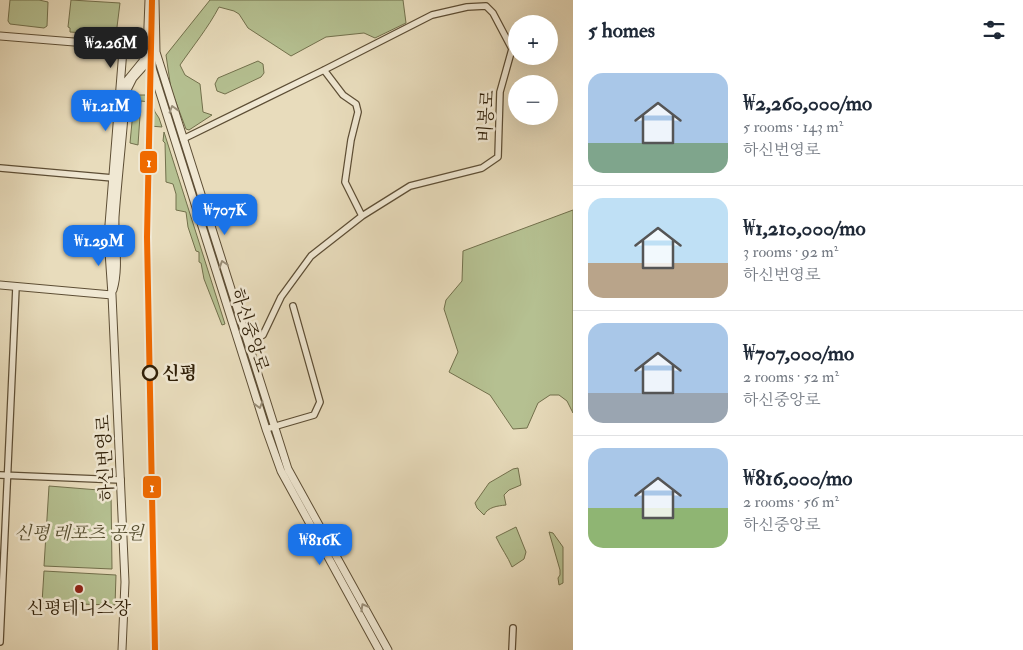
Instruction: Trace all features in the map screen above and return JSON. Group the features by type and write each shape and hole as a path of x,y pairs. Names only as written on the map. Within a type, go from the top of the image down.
{"street":[{"name":"하신중앙로","path":"152,1 147,49 179,140"},
{"name":"하신중앙로","path":"152,1 156,49 179,140 266,429 284,470 379,650"},
{"name":"비봉로","path":"179,140 432,15 467,7 486,6 493,13 512,49 500,92 498,157 482,168 410,186 362,216 312,256 281,297 263,335 248,342"},
{"path":"0,36 147,49"},
{"path":"0,40 124,50 156,49"},
{"path":"121,89 143,61 147,49"},
{"name":"하신번영로","path":"122,650 125,582 108,237 126,92 133,78 150,60 156,49"},
{"name":"하신번영로","path":"116,178 124,50"},
{"path":"324,70 343,95 356,104 358,112 351,140 345,182 362,216"},
{"path":"179,140 276,426 284,470 388,650"},
{"path":"0,168 116,178"},
{"path":"0,285 112,295"},
{"path":"0,642 16,287"},
{"path":"266,429 314,415 320,402 293,306"},
{"path":"240,346 248,342"},
{"path":"0,475 121,480"},
{"path":"512,650 513,628"}],"green space":[{"path":"10,0 39,0 48,2 47,26 44,28 10,24 8,21"},
{"path":"71,0 120,3 116,35 70,32 68,27"},
{"path":"210,0 403,0 406,23 375,38 364,33 326,37 291,56 248,28 239,14 219,7 180,65 185,75 200,84 203,112 212,115 189,130 186,129 171,89 166,55"},
{"path":"258,61 263,64 264,73 261,77 225,94 217,91 215,84 218,78"},
{"path":"139,95 149,95 162,127 150,126 149,102 141,101 138,145 130,143 134,101"},
{"path":"164,132 225,324 222,325 204,279 201,263 199,262 199,252 196,251 188,227 186,212 176,210 176,194 173,184 166,182"},
{"path":"573,210 573,413 567,401 559,395 550,395 538,403 527,428 513,429 490,395 449,372 458,352 444,309 446,300 462,281 463,251"},
{"path":"518,468 521,485 509,490 504,495 506,505 496,506 484,515 475,503 489,483"},
{"name":"신평 레포츠 공원","path":"49,486 111,491 112,569 44,566"},
{"path":"516,527 526,552 524,559 512,567 496,537"},
{"path":"549,532 553,533 563,547 563,583 559,585 560,570"},
{"name":"신평테니스장","path":"44,571 116,575 115,605 42,603"}],"transit line":[{"name":"1","path":"152,0 147,237 155,650"}],"place":[{"name":"신평","path":"150,373"},
{"name":"신평테니스장","path":"79,589"}]}
